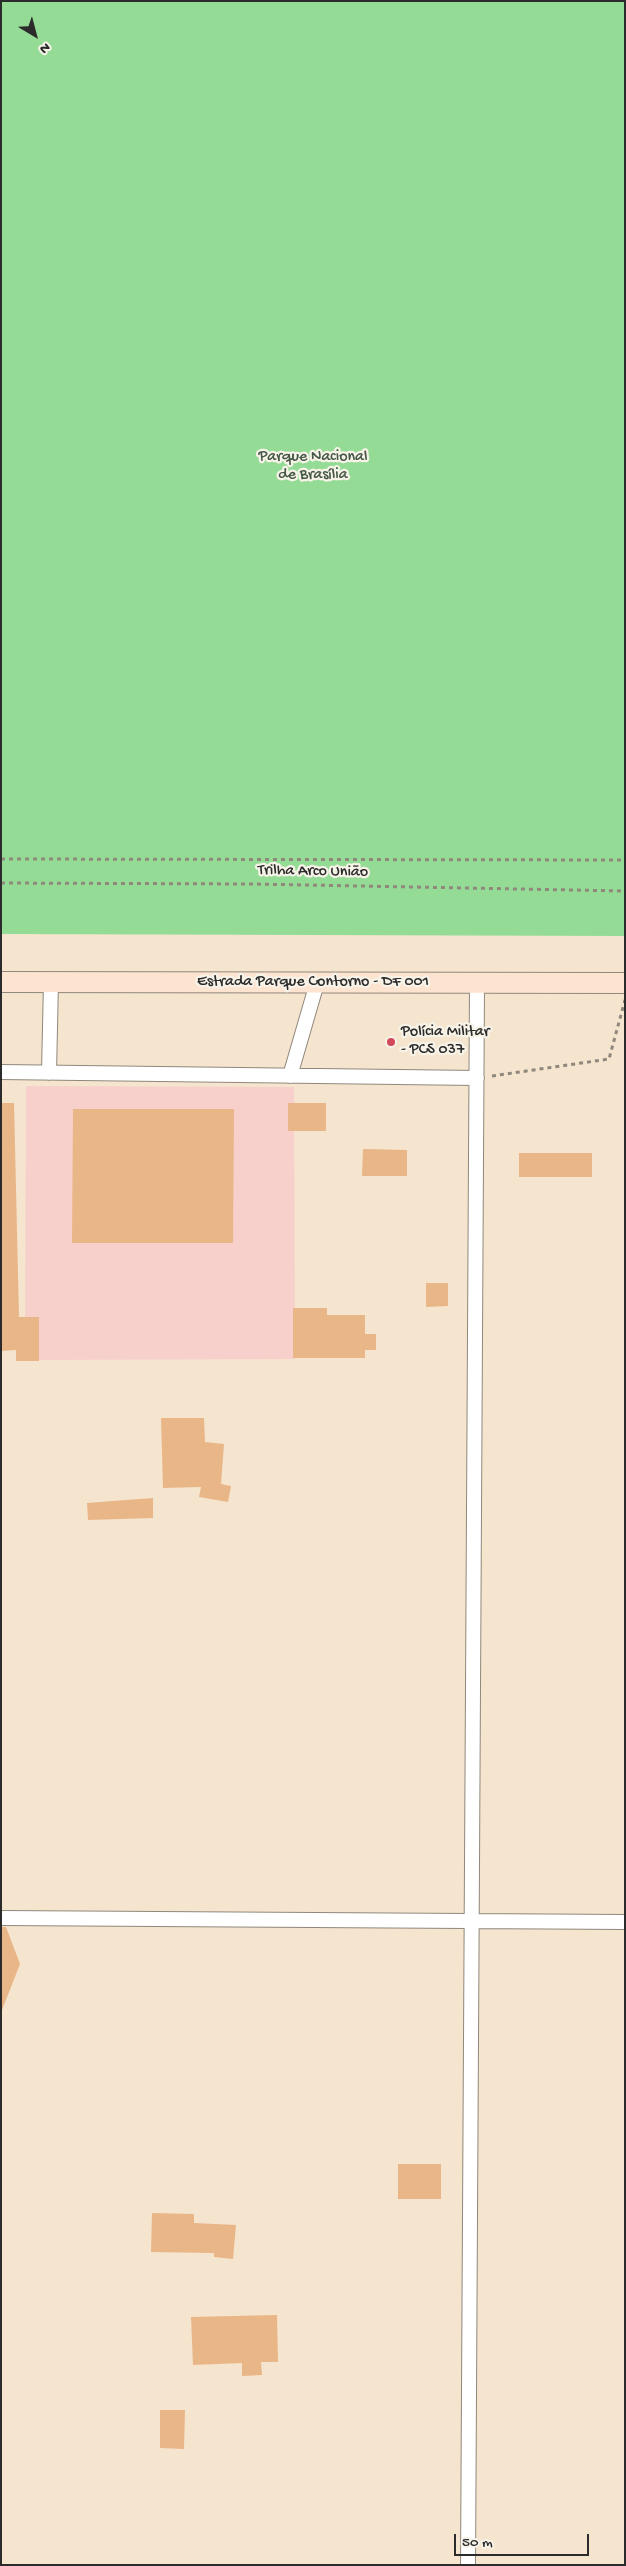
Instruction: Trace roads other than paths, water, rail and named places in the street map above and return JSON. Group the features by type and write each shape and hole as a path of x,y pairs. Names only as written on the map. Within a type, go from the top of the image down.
{"main road":[{"name":"Estrada Parque Contorno - DF 001","path":"1,982 625,983"}],"street":[{"path":"48,1073 51,982"},
{"path":"290,1076 317,983"},
{"path":"468,2565 477,983"},
{"path":"1,1072 477,1078"},
{"path":"1,1918 625,1922"}],"place":[{"name":"Polícia Militar - PCS 037","path":"391,1042"}],"park label":[{"name":"Parque Nacional de Brasília","path":"313,467"}]}
